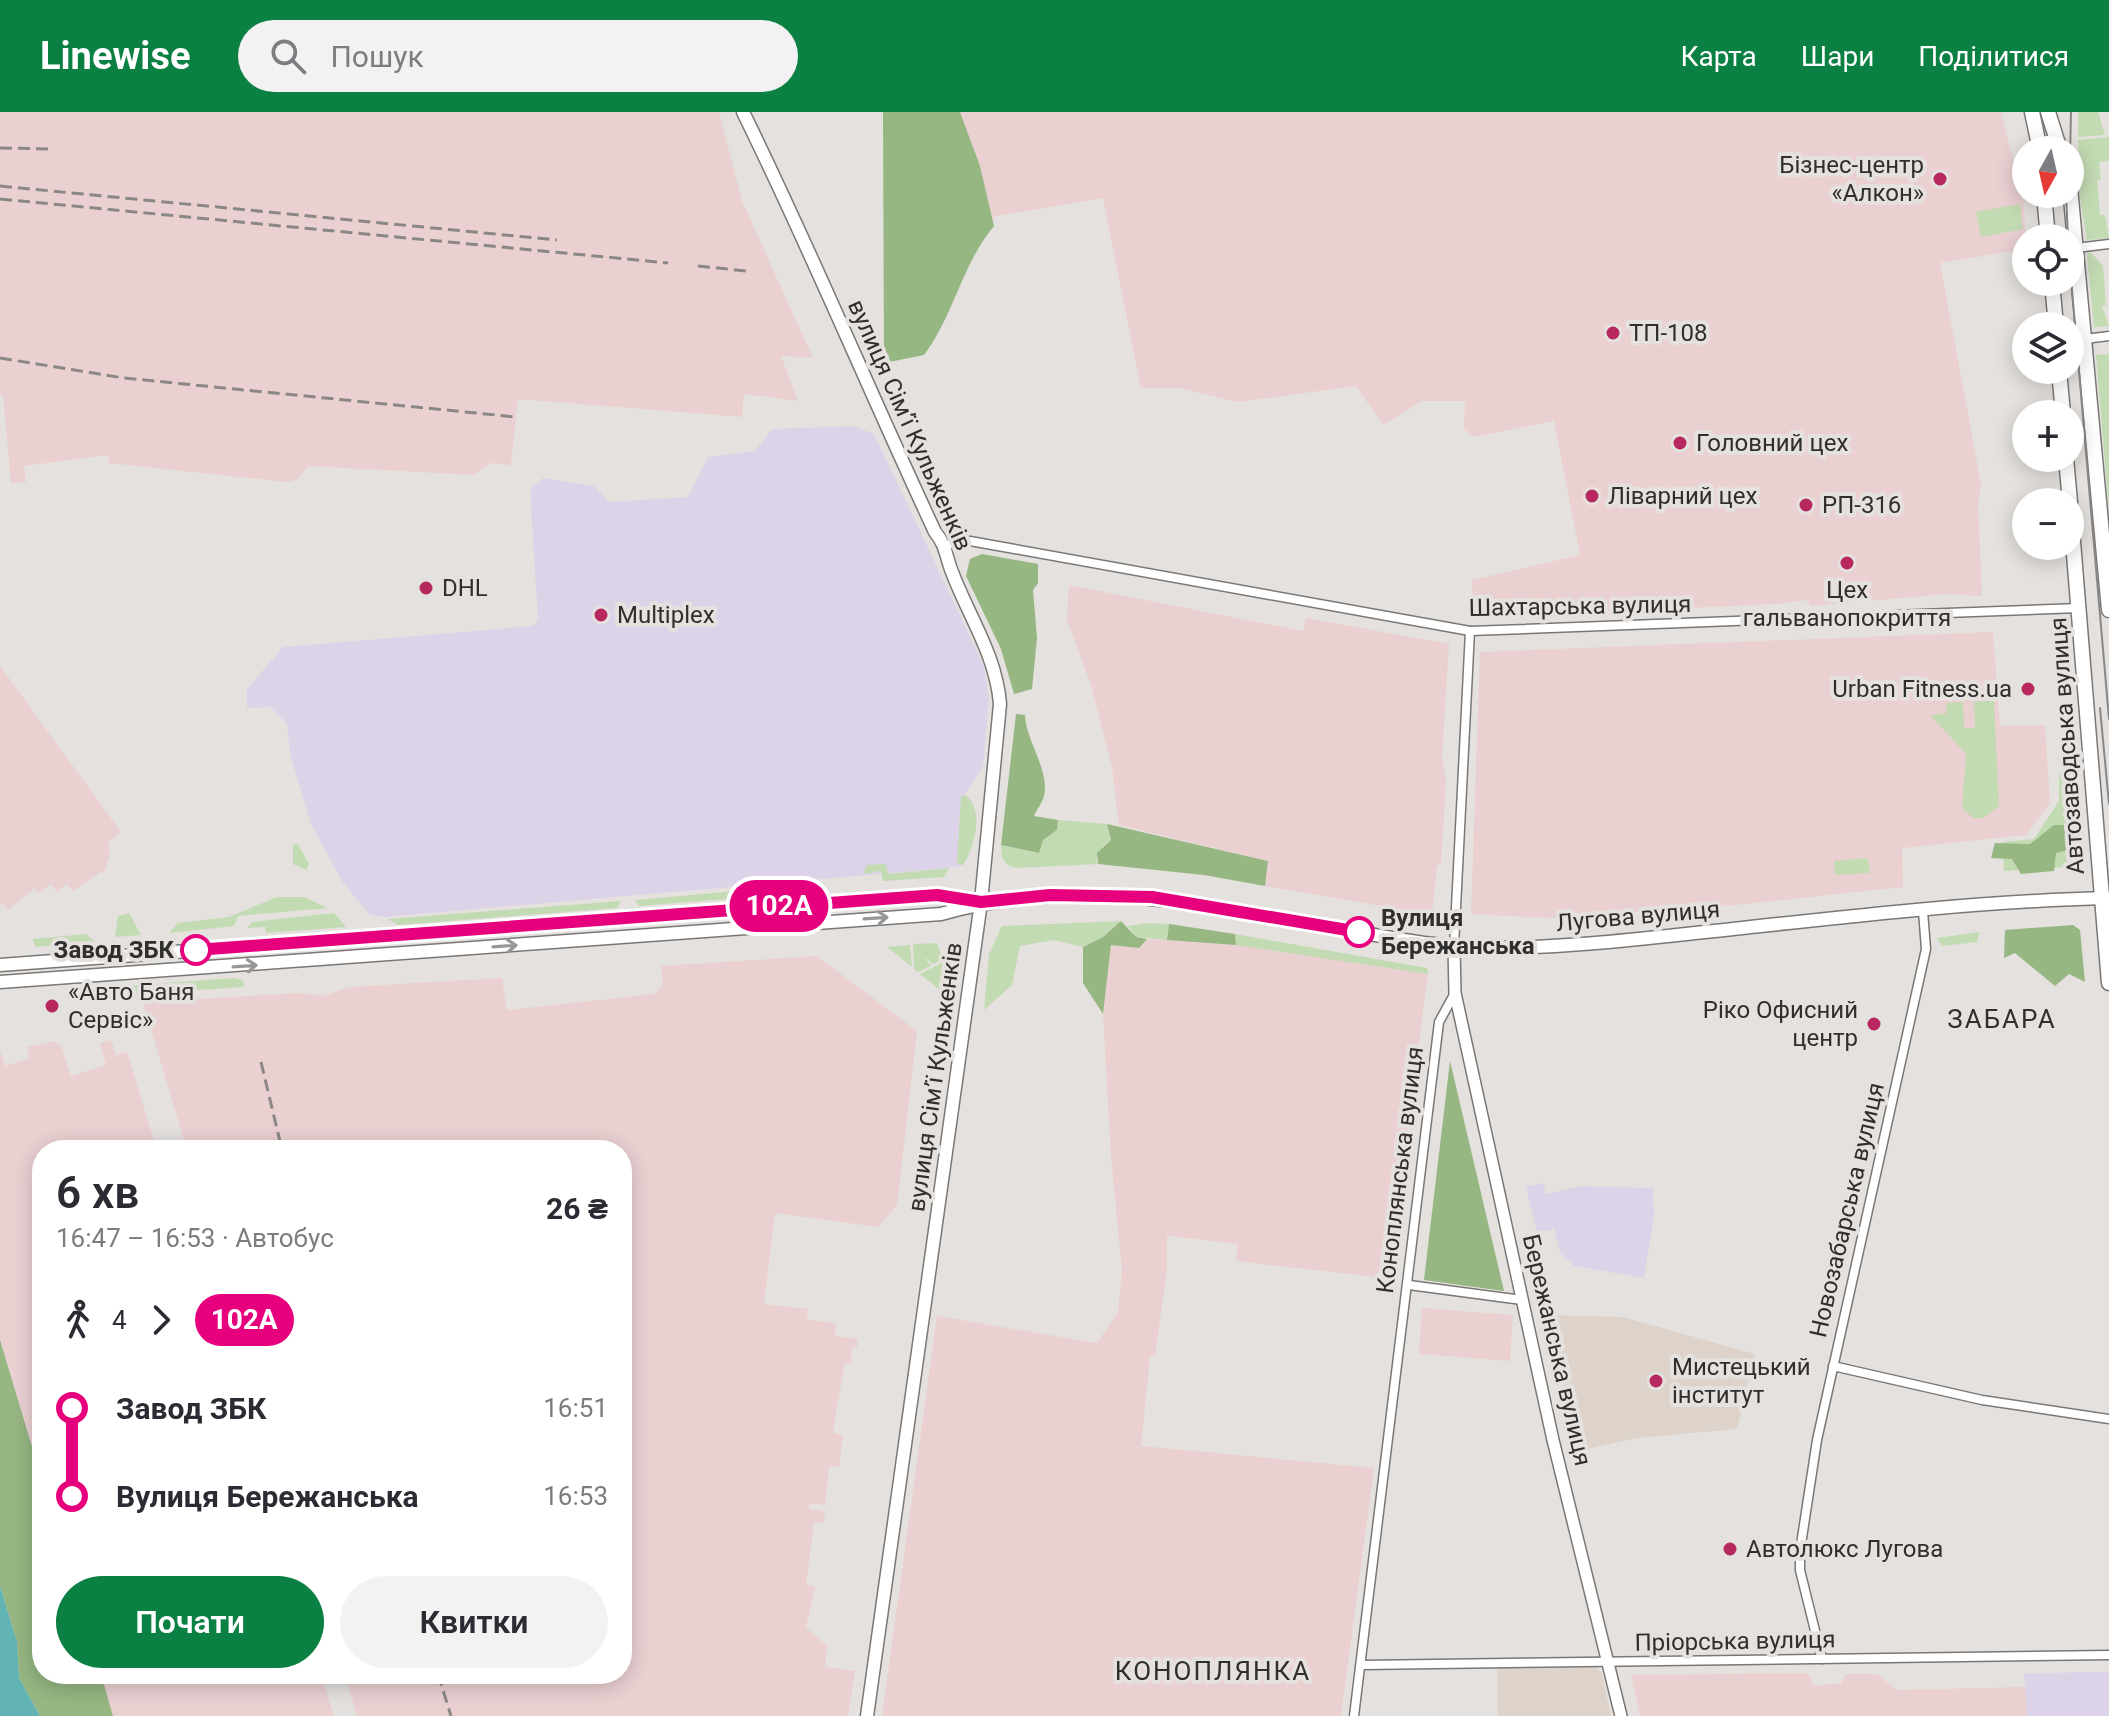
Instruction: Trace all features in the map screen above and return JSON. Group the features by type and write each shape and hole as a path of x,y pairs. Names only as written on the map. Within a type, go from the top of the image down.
{"main road":[{"name":"вулиця Сімʼї Кульженків","path":"743,112 786,198 872,397 935,532 945,545 951,571 998,682 1000,704 981,902 867,1716"},
{"path":"2032,112 2037,136"},
{"path":"2048,112 2056,136"},
{"path":"2081,296 2109,610"},
{"name":"Автозаводська вулиця","path":"2075,560 2105,898 2109,983"},
{"name":"Лугова вулиця","path":"0,965 937,895 981,902"},
{"name":"Лугова вулиця","path":"0,982 941,914 981,902 1050,895 1152,897 1454,947 1587,944 1923,911 2105,898"}],"street":[{"path":"2084,247 2109,244"},
{"path":"2085,339 2109,336"},
{"name":"Шахтарська вулиця","path":"945,545 970,541 1470,631 2079,608"},
{"name":"Коноплянська вулиця","path":"1354,1716 1439,1022 1455,993 1454,947 1470,631"},
{"name":"Новозабарська вулиця","path":"1822,1659 1800,1570 1800,1551 1817,1440 1926,949 1923,911"},
{"name":"Бережанська вулиця","path":"1455,993 1522,1300 1621,1716"},
{"path":"1409,1285 1522,1300"},
{"path":"1833,1366 1982,1400 2109,1419"},
{"name":"Пріорська вулиця","path":"1362,1665 2109,1655"}],"shaded area":[{"path":"0,112 719,112 742,201 813,358 781,356 798,401 744,394 742,417 518,399 511,465 490,463 474,475 308,466 298,479 287,482 109,463 108,455 24,466 26,482 11,483 3,396 0,393"},
{"path":"960,112 2001,112 2012,156 2012,208 2024,208 2025,224 2012,224 2012,251 1940,263 1981,484 1978,504 1982,596 1947,594 1810,606 1808,600 1482,617 1473,613 1472,580 1580,555 1554,421 1474,437 1464,429 1465,401 1422,401 1383,425 1356,386 1238,402 1179,388 1141,388 1103,198 992,217 980,166"},
{"path":"853,426 874,434 984,666 989,699 983,767 964,796 959,867 385,917 370,915 343,883 311,824 290,754 287,724 270,707 247,708 247,689 283,647 533,626 538,619 530,490 543,478 594,486 609,502 688,497 708,457 755,451 772,429"},
{"path":"1069,585 1303,631 1306,618 1449,644 1442,757 1446,781 1441,865 1437,865 1432,915 1265,886 1268,861 1119,825 1112,767 1091,685 1067,620"},
{"path":"1993,632 2000,726 2045,725 2050,803 2026,835 1902,848 1903,887 1726,906 1548,918 1471,914 1480,652"},
{"path":"0,666 121,832 108,843 110,854 104,874 102,871 73,891 67,884 57,892 51,884 38,893 35,888 8,910 3,904 0,905"},
{"path":"1147,939 1257,946 1428,974 1399,1194 1403,1195 1393,1279 1236,1261 1238,1244 1167,1236 1167,1270 1155,1356 1150,1356 1141,1446 1374,1468 1341,1716 882,1716 937,1316 1097,1343 1118,1312 1122,1271 1111,1156 1103,1014 1111,944 1139,948"},
{"path":"817,956 917,1031 897,1205 878,1227 775,1213 764,1304 808,1309 807,1320 836,1323 835,1336 858,1339 857,1347 852,1347 851,1363 845,1363 833,1433 843,1435 839,1467 829,1466 825,1505 810,1503 809,1509 825,1511 824,1523 814,1522 806,1585 815,1587 806,1627 827,1646 825,1667 855,1671 848,1716 357,1716 348,1684 632,1684 632,1140 184,1140 143,1002 300,993 323,996 349,987 502,978 507,1010 655,994 663,984 661,966"},
{"path":"111,1040 116,1055 127,1052 154,1140 32,1140 32,1447 0,1340 0,1051 5,1066 30,1058 27,1047 56,1041 58,1046 61,1045 71,1076 106,1065 100,1043"},
{"path":"1543,1183 1546,1194 1581,1186 1653,1188 1654,1217 1644,1278 1574,1266 1560,1253 1554,1229 1537,1233 1526,1187"},
{"path":"1422,1308 1513,1315 1510,1361 1419,1354"},
{"name":"Мистецький інститут","path":"1545,1315 1623,1317 1755,1354 1737,1429 1638,1438 1581,1450"},
{"path":"1596,1667 1602,1674 1611,1716 1498,1716 1497,1668"},
{"path":"2109,1672 2109,1716 2027,1716 2024,1673"},
{"path":"1808,1673 1814,1686 1841,1683 1846,1674 1877,1674 1897,1690 2025,1687 2027,1716 1640,1716 1631,1675"},
{"path":"104,1684 324,1684 334,1716 113,1716"}],"green space":[{"path":"883,112 960,112 980,166 994,226 974,257 924,355 884,363"},
{"path":"2078,112 2098,112 2105,135 2078,136"},
{"path":"2109,137 2109,161 2099,162 2101,179 2097,180 2100,215 2105,215 2109,238 2087,240 2082,208 2084,208 2084,139"},
{"path":"2012,205 2012,208 2020,208 2022,224 2012,224 2012,231 1981,237 1976,212"},
{"path":"2090,252 2103,265 2106,305 2102,306 2109,326 2094,327 2087,255"},
{"path":"2109,354 2109,512 2096,355"},
{"path":"982,554 1038,564 1038,583 1033,590 1037,638 1032,689 1014,694 1001,649 966,576 970,559"},
{"path":"1994,700 1999,806 1984,818 1973,818 1962,808 1966,754 1930,715 1947,713 1946,703 1963,702 1964,728 1975,728 1974,702"},
{"path":"1016,714 1025,715 1044,779 1043,799 1034,816 1058,820 1057,830 1043,840 1039,853 1001,845"},
{"path":"2067,771 2068,867 2004,871 2002,842 2034,839 2059,801 2059,772"},
{"path":"966,795 975,810 976,830 963,865 957,864 961,796"},
{"path":"1058,820 1107,824 1111,840 1096,859 1098,864 1017,868 1004,860 1001,845 1036,853 1043,840 1057,830"},
{"path":"1107,824 1268,861 1265,886 1204,875 1098,864 1097,853 1111,840"},
{"path":"2054,825 2066,825 2072,830 2072,849 2056,853 2054,871 2021,874 2012,859 1991,858 1995,843 2030,844"},
{"path":"298,844 309,864 306,870 293,864 293,845"},
{"path":"1868,858 1870,873 1835,875 1834,861"},
{"path":"886,864 888,874 949,868 944,877 883,881 881,871 863,874 867,865"},
{"path":"803,885 803,893 639,906 635,900"},
{"path":"277,897 304,897 328,908 238,916 234,926 169,933 178,923 229,917"},
{"path":"621,901 617,908 398,925 388,919"},
{"path":"129,913 141,935 115,937 118,916"},
{"path":"334,913 346,927 266,933 265,927 247,928 252,922"},
{"path":"1121,921 1103,937 1083,947 1054,940 1020,946 1012,985 984,1010 989,954 1002,926"},
{"path":"1121,921 1136,937 1147,939 1139,948 1111,945 1103,1014 1083,983 1083,947 1103,937"},
{"path":"1169,924 1167,940 1136,937 1128,926"},
{"path":"1169,924 1235,934 1236,945 1167,940"},
{"path":"2073,925 2080,930 2085,982 2069,974 2055,986 2015,953 2004,958 2005,930"},
{"path":"1979,932 1977,942 1942,946 1937,938"},
{"path":"86,934 95,942 35,947 33,939"},
{"path":"1235,934 1427,968 1428,974 1236,945"},
{"path":"937,943 943,959 933,964 924,957 931,966 918,972 914,969 913,944"},
{"path":"910,945 912,967 887,947"},
{"path":"943,962 940,990 920,974"},
{"path":"234,978 243,980 244,987 119,995 123,986"},
{"path":"1450,1061 1504,1291 1424,1280"},
{"path":"0,1340 32,1447 32,1684 104,1684 113,1716 40,1716 19,1678 17,1642 0,1586"}],"water":[{"path":"0,1586 17,1642 19,1678 40,1716 0,1716"}],"tram line":[{"path":"2070,136 2071,112"},
{"path":"2067,208 2067,224"},
{"path":"2073,296 2109,719"},
{"path":"2100,708 2109,804"}],"railway":[{"path":"0,148 51,149"},
{"path":"0,186 557,240"},
{"path":"0,199 668,263"},
{"path":"698,266 746,271"},
{"path":"0,358 124,378 516,417"},
{"path":"261,1062 280,1140"},
{"path":"441,1684 451,1716"}],"bus line":[{"name":"102А","path":"196,950 937,895 981,902 1050,895 1152,897 1359,932"}],"place":[{"name":"Бізнес-центр «Алкон»","path":"1940,179"},
{"name":"ТП-108","path":"1613,333"},
{"name":"Головний цех","path":"1680,443"},
{"name":"Ліварний цех","path":"1592,496"},
{"name":"РП-316","path":"1806,505"},
{"name":"Цех гальванопокриття","path":"1847,563"},
{"name":"DHL","path":"426,588"},
{"name":"Multiplex","path":"601,615"},
{"name":"Urban Fitness.ua","path":"2028,689"},
{"name":"Вулиця Бережанська","path":"1359,932"},
{"name":"Завод ЗБК","path":"196,950"},
{"name":"«Авто Баня Сервіс»","path":"52,1006"},
{"name":"Ріко Офисний центр","path":"1874,1024"},
{"name":"Мистецький інститут","path":"1656,1381"},
{"name":"Автолюкс Лугова","path":"1730,1549"}],"district":[{"name":"ЗАБАРА","path":"2002,1019"},
{"name":"КОНОПЛЯНКА","path":"1213,1671"}]}
